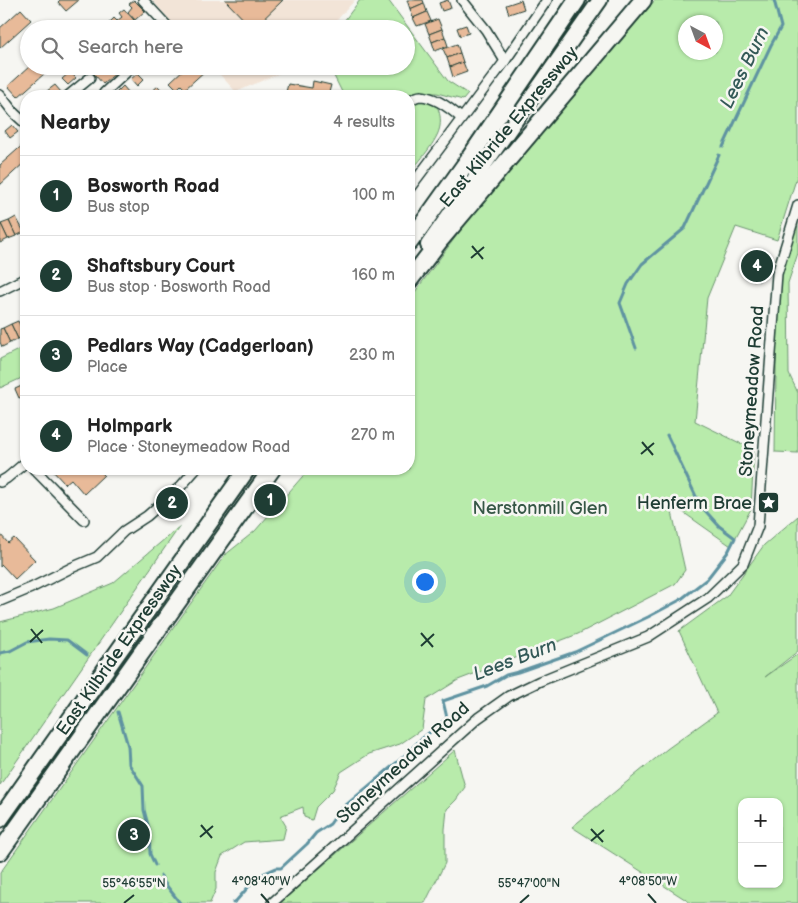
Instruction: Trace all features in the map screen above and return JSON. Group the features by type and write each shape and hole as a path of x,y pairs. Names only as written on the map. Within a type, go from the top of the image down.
{"highway":[{"name":"East Kilbride Expressway","path":"415,235 577,0"},
{"name":"East Kilbride Expressway","path":"415,273 441,239 643,0"},
{"name":"East Kilbride Expressway","path":"0,819 243,475"},
{"name":"East Kilbride Expressway","path":"0,852 267,475"}],"main road":[{"name":"East Kilbride Expressway","path":"464,166 586,0"},
{"name":"East Kilbride Expressway","path":"415,262 600,0"}],"street":[{"path":"143,0 162,20"},
{"path":"462,0 486,30 505,61"},
{"path":"415,181 505,61 547,0"},
{"path":"108,90 124,75"},
{"path":"75,90 90,78"},
{"path":"0,95 20,118"},
{"path":"415,98 420,96 436,100 461,118"},
{"name":"Stoneymeadow Road","path":"272,903 478,718 509,696 540,681 648,637 708,598 743,564 758,526 777,274 798,205"},
{"path":"0,291 20,281"},
{"path":"0,482 20,467"},
{"path":"40,475 84,520"},
{"path":"0,601 97,557 124,532 147,516 191,475"}],"shaded area":[{"path":"152,0 355,0 337,20 170,20"},
{"path":"220,75 275,75 241,90 234,90"}],"green space":[{"path":"360,0 388,0 403,20 345,20"},
{"name":"Nerstonmill Glen","path":"655,0 798,0 798,173 777,240 736,227 707,298 695,421 754,450 751,509 731,546 670,503 685,570 675,584 578,634 458,680 426,700 422,729 400,744 369,754 341,772 333,790 316,807 312,820 304,817 303,807 280,816 286,826 283,839 244,842 222,856 216,872 216,889 210,903 0,903 0,873 225,555 255,531 304,475 415,475 415,292 471,216"},
{"path":"415,36 448,81 468,94 463,100 437,93 415,94 415,90 341,90 334,75 415,75"},
{"path":"415,102 430,102 437,106 440,126 432,145 415,166"},
{"path":"798,218 798,253 788,283 789,374 798,393 798,453 775,452 777,289"},
{"path":"20,349 20,379 0,388 0,359"},
{"path":"798,516 798,651 765,677 798,654 798,903 691,903 572,827 667,749 717,713 679,631 727,596 764,545"},
{"path":"180,526 0,785 0,622 54,608 113,583"},
{"path":"455,750 465,787 447,809 445,863 425,903 280,903"}],"building":[{"path":"60,0 79,0 66,11 58,2"},
{"path":"134,0 145,11 135,20 128,12 132,7 129,4"},
{"path":"225,0 283,0 262,20 244,20"},
{"path":"407,0 423,0 424,3 410,9"},
{"path":"448,0 451,8 442,11 439,3"},
{"path":"521,0 524,9 509,14 506,5"},
{"path":"424,3 427,12 413,18 410,9"},
{"path":"21,9 31,20 20,20 20,30 0,48 0,28"},
{"path":"124,9 134,20 118,20 122,17 119,13"},
{"path":"427,12 431,21 417,26 413,18"},
{"path":"438,19 442,29 429,34 425,24"},
{"path":"466,25 469,33 460,36 457,28"},
{"path":"442,29 445,37 432,42 429,34"},
{"path":"445,37 448,46 435,51 432,42"},
{"path":"457,44 460,53 447,58 443,49"},
{"path":"460,53 463,62 450,67 447,58"},
{"path":"463,62 467,72 453,77 450,67"},
{"path":"20,75 43,75 26,90 20,90 18,97 8,86"},
{"path":"67,75 73,75 76,78 68,85 62,79"},
{"path":"95,75 114,75 103,84"},
{"path":"136,75 140,75 144,79 137,86 131,79"},
{"path":"177,75 200,75 185,89 181,85 177,89 170,82"},
{"path":"313,81 331,85 330,90 286,90 288,84 312,88"},
{"path":"55,85 59,90 48,90"},
{"path":"158,86 162,90 153,90"},
{"path":"12,125 18,132 10,138 5,131"},
{"path":"20,147 20,167 0,185 0,165"},
{"path":"16,217 20,224 20,234 16,236 9,221"},
{"path":"9,221 16,236 8,239 1,224"},
{"path":"0,225 8,239 0,243"},
{"path":"754,250 767,253 759,281 746,278"},
{"path":"18,321 20,338 18,339 11,324"},
{"path":"11,324 18,339 10,343 3,328"},
{"path":"3,328 10,343 2,347 0,329"},
{"path":"20,387 20,398 19,398 15,389"},
{"path":"57,475 104,475 84,494 71,479 65,484"},
{"path":"0,534 8,543 14,538 35,560 15,579 2,565 0,567"}],"waterway":[{"name":"Lees Burn","path":"723,147 781,27 774,0"},
{"name":"Lees Burn","path":"636,348 620,303 628,284 642,264 685,228 719,155"},
{"name":"Lees Burn","path":"233,903 258,876 276,868 281,868 316,833 330,824 339,811 447,718 443,701 487,686 506,675 575,652 680,600 707,579 728,552 735,538 719,526 700,505 667,435"},
{"path":"0,653 10,651 27,642 49,639 67,640 87,655"},
{"path":"118,712 128,746 129,764 143,786 144,810 149,829 150,854 155,865"},
{"path":"161,876 180,903"}],"place":[{"name":"Holmpark","path":"757,266"},
{"name":"Bosworth Road","path":"270,500"},
{"name":"Shaftsbury Court","path":"172,503"},
{"name":"Henferm Brae","path":"768,503"},
{"name":"Pedlars Way (Cadgerloan)","path":"134,835"}]}
